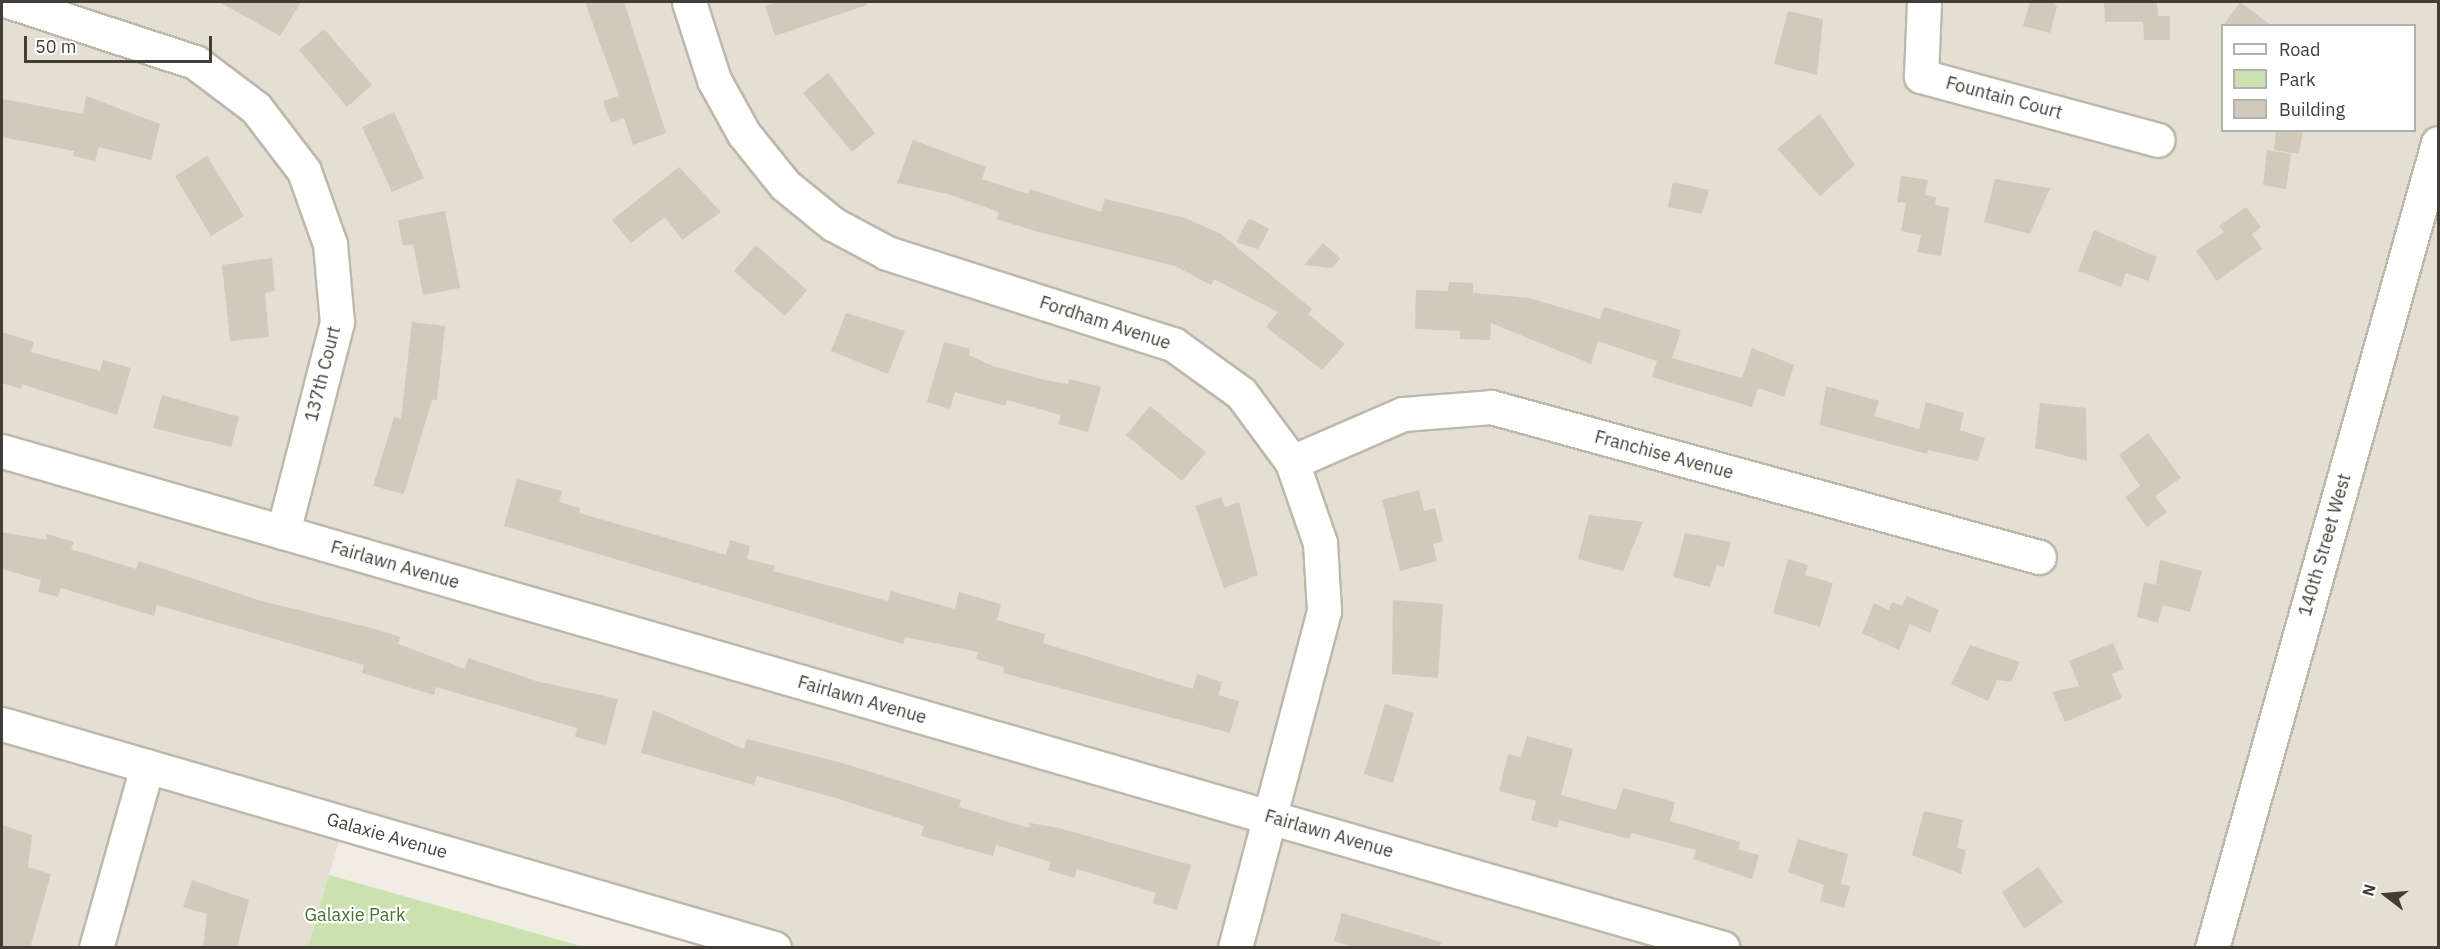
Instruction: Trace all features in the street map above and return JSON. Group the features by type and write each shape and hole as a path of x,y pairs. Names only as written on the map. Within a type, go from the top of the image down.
{"street":[{"name":"137th Court","path":"11,2 195,62 255,108 304,171 330,244 337,322 284,532"},
{"name":"Fordham Avenue","path":"689,2 714,80 744,134 785,185 833,224 887,253 1173,344 1241,393 1292,462 1320,543 1324,611 1273,818 1235,948"},
{"name":"Fountain Court","path":"1924,2 1921,76 2158,140"},
{"name":"140th Street West","path":"2212,948 2439,143"},
{"name":"Franchise Avenue","path":"1292,462 1403,414 1491,407 2039,557"},
{"name":"Fairlawn Avenue","path":"2,451 1723,948"},
{"name":"Galaxie Avenue","path":"2,724 774,948"},
{"path":"96,948 147,766"}],"shaded area":[{"path":"2,2 2438,2 2438,947 774,947 344,824 308,947 2,947"}],"green space":[{"name":"Galaxie Park","path":"329,875 584,947 308,947"}],"building":[{"path":"219,2 301,2 280,36"},
{"path":"585,2 624,2 666,133 633,145 624,118 611,123 603,101 619,96"},
{"path":"777,2 867,2 867,5 775,36 765,6"},
{"path":"2030,2 2053,2 2057,7 2050,33 2023,26"},
{"path":"2104,2 2157,2 2158,16 2170,16 2170,40 2144,40 2143,22 2105,22"},
{"path":"2240,2 2269,24 2224,24"},
{"path":"1788,11 1823,19 1817,75 1774,64"},
{"path":"324,29 372,85 347,107 299,50"},
{"path":"828,73 875,133 852,152 803,93"},
{"path":"86,96 160,124 151,160 99,147 95,161 73,156 74,151 2,137 2,99 83,114"},
{"path":"394,112 424,178 392,192 362,127"},
{"path":"1820,114 1855,165 1820,196 1777,149"},
{"path":"2276,132 2303,132 2299,154 2274,150"},
{"path":"913,140 986,167 982,179 1028,194 1030,189 1101,212 1105,199 1185,218 1221,234 1312,309 1308,314 1345,344 1322,370 1266,327 1278,312 1214,279 1211,285 1175,266 1042,233 996,219 999,212 948,194 897,183"},
{"path":"2267,150 2291,154 2286,189 2263,185"},
{"path":"207,156 244,216 211,236 175,176"},
{"path":"679,167 721,212 682,240 665,217 631,243 612,220"},
{"path":"1901,176 1928,180 1925,195 1936,197 1935,205 1949,208 1941,256 1917,252 1921,235 1901,231 1906,203 1897,202"},
{"path":"1995,179 2050,188 2030,234 1984,222"},
{"path":"1673,182 1709,190 1702,214 1668,207"},
{"path":"2246,207 2261,227 2252,234 2262,249 2217,281 2196,251 2224,232 2219,226"},
{"path":"445,211 460,288 423,295 413,244 403,246 398,220"},
{"path":"1249,218 1269,229 1258,249 1236,242"},
{"path":"2094,230 2157,257 2148,281 2126,273 2121,287 2078,271"},
{"path":"1323,243 1340,258 1332,268 1304,265"},
{"path":"756,245 807,290 785,316 734,271"},
{"path":"272,258 275,291 265,293 269,337 230,341 222,265"},
{"path":"1449,282 1473,283 1473,293 1529,298 1600,319 1604,307 1681,330 1672,358 1742,378 1752,348 1794,365 1784,397 1758,388 1752,407 1652,377 1657,361 1598,341 1591,364 1491,323 1490,340 1460,339 1460,331 1415,329 1416,290 1448,291"},
{"path":"846,313 905,331 888,374 831,351"},
{"path":"412,322 445,326 437,400 432,400 404,494 373,486 394,417 401,419"},
{"path":"2,332 34,342 31,352 100,371 103,360 131,368 117,415 22,384 21,389 2,383"},
{"path":"944,342 970,349 969,355 993,366 1045,380 1068,384 1069,379 1101,387 1088,432 1058,424 1061,415 1007,400 1005,406 955,392 950,409 927,402"},
{"path":"1826,386 1879,401 1874,416 1919,429 1926,402 1964,413 1960,430 1985,438 1978,461 1928,450 1927,454 1820,425"},
{"path":"162,395 239,417 231,447 153,428"},
{"path":"2040,403 2086,408 2087,461 2035,448"},
{"path":"1150,406 1206,452 1182,481 1126,435"},
{"path":"2148,433 2181,478 2155,496 2167,512 2147,527 2125,497 2140,486 2119,455"},
{"path":"517,479 562,491 559,502 580,508 579,513 726,555 730,540 750,546 747,559 775,566 773,571 888,601 891,591 955,609 959,592 1001,604 997,620 1045,634 1043,643 1193,689 1197,674 1222,682 1218,695 1239,701 1230,733 1003,673 1004,667 976,659 978,652 905,637 903,644 504,526"},
{"path":"1419,490 1424,511 1435,508 1443,541 1433,544 1437,561 1400,571 1382,500"},
{"path":"1221,497 1225,507 1239,502 1258,575 1224,588 1195,506"},
{"path":"1589,515 1643,522 1623,571 1578,559"},
{"path":"2,532 46,540 47,534 74,542 71,549 136,569 139,561 258,600 375,629 400,637 398,644 465,669 468,658 536,681 618,699 606,745 575,737 577,728 436,687 434,695 362,673 364,665 157,605 154,616 61,588 58,597 38,592 41,580 2,569"},
{"path":"1685,533 1731,542 1724,567 1717,565 1710,587 1673,577"},
{"path":"1788,559 1808,565 1805,575 1833,583 1820,627 1773,613"},
{"path":"2160,560 2202,571 2190,612 2163,605 2158,623 2137,617 2144,582 2156,585"},
{"path":"1907,596 1939,610 1930,633 1910,624 1899,650 1862,633 1874,603 1889,610 1892,602 1902,606"},
{"path":"1393,600 1443,604 1438,678 1392,674"},
{"path":"2113,643 2124,669 2112,674 2122,698 2065,722 2052,692 2079,686 2069,661"},
{"path":"1970,645 2020,662 2011,682 1997,680 1988,701 1951,684"},
{"path":"1385,704 1414,713 1393,783 1364,774"},
{"path":"653,710 744,749 747,739 842,763 961,800 959,807 1029,828 1030,823 1059,828 1191,865 1177,910 1153,903 1156,893 1077,869 1074,878 1048,870 1051,862 996,845 993,856 921,836 924,826 832,797 757,776 754,785 641,753"},
{"path":"1527,736 1573,749 1561,795 1616,810 1623,788 1675,802 1670,821 1740,842 1738,849 1759,855 1752,879 1693,859 1696,850 1631,833 1629,839 1559,820 1557,828 1531,820 1536,801 1499,791 1508,754 1521,757"},
{"path":"1924,811 1963,820 1957,848 1966,850 1961,874 1912,855"},
{"path":"2,825 32,835 28,867 51,874 30,948 2,948"},
{"path":"1798,839 1848,854 1841,884 1850,886 1844,908 1820,901 1824,885 1788,872"},
{"path":"2038,867 2063,902 2024,929 2002,892"},
{"path":"192,880 249,900 237,948 203,948 207,914 183,907"},
{"path":"1342,913 1441,942 1440,948 1358,948 1334,941"}]}
